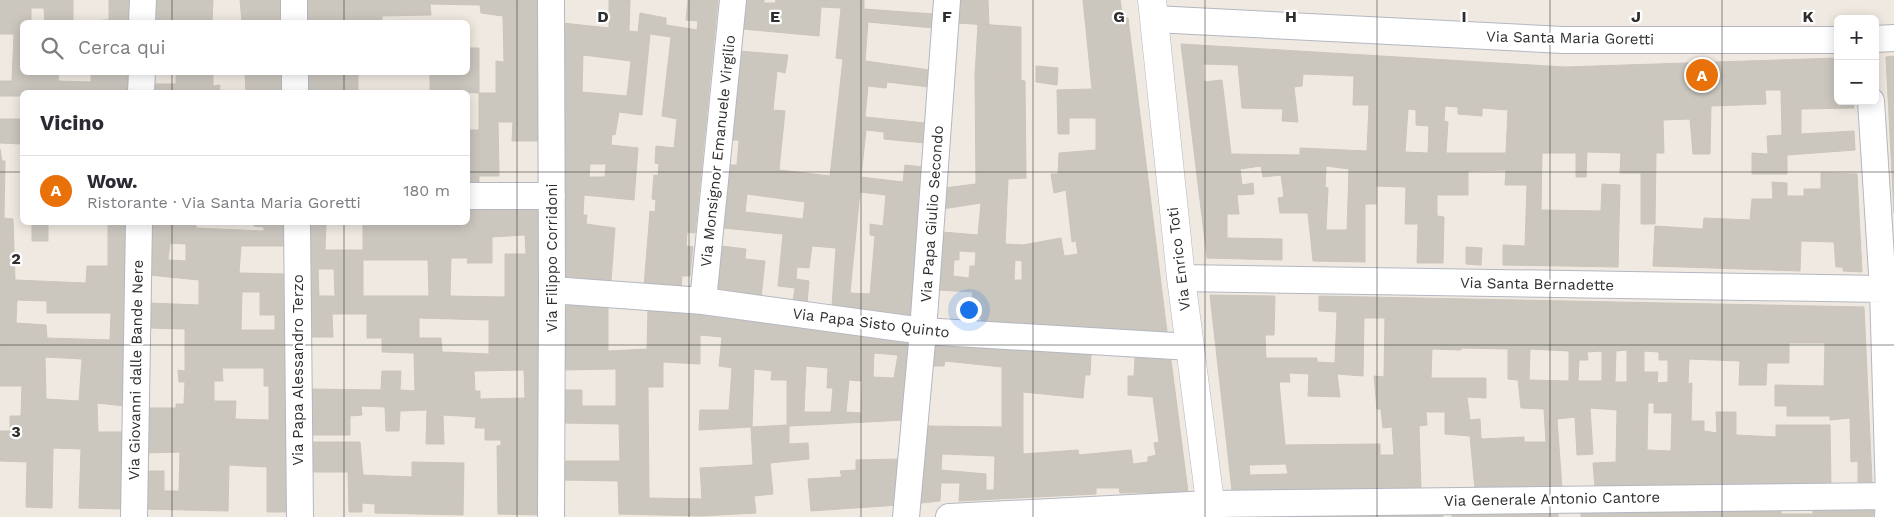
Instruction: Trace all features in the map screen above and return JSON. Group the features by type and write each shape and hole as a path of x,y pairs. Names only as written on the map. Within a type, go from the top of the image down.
{"street":[{"path":"142,20 143,0"},
{"path":"294,0 294,20"},
{"name":"Via Filippo Corridoni","path":"551,0 551,517"},
{"name":"Via Monsignor Emanuele Virgilio","path":"703,301 733,0"},
{"name":"Via Papa Giulio Secondo","path":"906,517 923,331 947,0"},
{"name":"Via Santa Maria Goretti","path":"1153,10 1563,40 1834,40"},
{"name":"Via Enrico Toti","path":"1153,10 1181,278 1211,510"},
{"path":"1879,39 1894,38"},
{"path":"141,90 142,75"},
{"path":"295,75 295,90"},
{"path":"1871,105 1889,290 1891,503"},
{"path":"470,196 552,196"},
{"name":"Via Giovanni dalle Bande Nere","path":"134,517 139,225"},
{"name":"Via Papa Alessandro Terzo","path":"297,225 300,517"},
{"name":"Via Santa Bernadette","path":"1181,278 1889,290"},
{"name":"Via Papa Sisto Quinto","path":"552,290 703,301 923,331 1191,347"},
{"name":"Via Generale Antonio Cantore","path":"949,517 1211,510 1569,508 1891,503"}],"building":[{"path":"0,0 73,0 73,20 45,20 44,8 31,8 31,20 20,20 20,75 59,75 58,81 91,82 91,75 128,75 128,90 20,90 20,96 0,96 0,81 12,81 14,34 0,34"},
{"path":"109,0 130,0 130,20 109,20"},
{"path":"153,0 213,0 212,20 153,20"},
{"path":"240,0 281,0 281,20 242,20"},
{"path":"304,0 538,0 539,141 512,141 513,122 498,122 499,176 479,176 479,182 470,182 470,130 479,130 479,93 496,93 496,61 504,62 503,16 481,13 480,5 430,4 431,15 382,16 382,20 304,20"},
{"path":"609,0 630,0 629,31 638,32 640,13 666,18 666,25 697,30 698,21 686,20 688,0 718,0 695,233 687,232 686,246 693,247 690,276 682,276 681,290 644,287 650,211 655,212 656,200 652,199 654,175 658,176 659,164 655,163 656,146 674,148 677,119 662,116 671,37 650,34 642,115 619,112 615,135 612,134 611,145 638,148 634,200 584,195 583,215 587,215 586,224 615,228 611,281 562,276 562,23 609,28","holes":["583,55 631,61 627,96 582,92","590,164 606,164 605,177 589,177"]},
{"path":"744,0 764,0 764,3 775,3 776,0 864,0 864,9 934,14 933,28 868,22 865,61 930,70 929,87 887,82 886,88 868,86 865,117 926,123 925,143 884,139 884,132 866,130 861,177 903,182 905,165 923,167 913,316 832,306 836,248 812,246 809,268 797,267 796,279 809,281 807,303 793,301 795,288 778,286 783,234 723,228 728,165 737,165 739,140 731,140 738,51 788,55 785,73 777,71 773,110 785,111 779,170 830,176 843,59 836,58 841,8 821,7 819,36 742,29","holes":["860,192 886,195 883,226 870,224 870,235 875,236 870,294 850,293","747,194 805,202 803,219 745,212"]},
{"path":"959,0 988,0 989,25 957,23"},
{"path":"1083,0 1120,0 1123,18 1128,18 1168,340 981,322 981,318 970,316 973,292 938,290 942,232 978,235 981,203 942,209 944,188 976,184 975,75 1025,81 1026,178 1008,179 1005,244 1023,245 1061,238 1064,256 1078,254 1076,241 1072,242 1066,190 1054,193 1051,174 1058,174 1059,153 1096,150 1096,118 1069,118 1069,134 1058,134 1057,90 1092,89","holes":["959,251 976,252 975,266 970,266 969,278 953,276 954,260 959,260","1015,260 1022,261 1022,280 1014,280"]},
{"path":"978,24 1021,27 1021,80 975,75"},
{"path":"1181,44 1565,67 1834,58 1834,105 1854,105 1854,108 1801,109 1801,134 1854,131 1855,150 1787,155 1787,174 1752,174 1752,153 1768,154 1767,136 1782,135 1781,90 1765,90 1766,104 1711,106 1710,154 1693,154 1690,119 1663,120 1664,153 1656,153 1655,224 1641,224 1641,173 1620,173 1621,153 1587,152 1586,177 1576,177 1576,153 1542,153 1541,210 1601,211 1602,184 1620,185 1618,267 1503,265 1503,245 1525,246 1527,185 1505,185 1506,170 1468,171 1468,195 1437,195 1437,216 1444,217 1443,263 1417,263 1418,224 1405,224 1406,187 1376,186 1376,204 1365,204 1365,262 1313,261 1308,213 1280,213 1278,198 1284,197 1281,175 1263,177 1261,166 1240,169 1242,185 1253,183 1254,194 1237,195 1239,214 1227,214 1227,238 1282,239 1282,260 1207,258","holes":["1203,64 1238,65 1242,108 1283,109 1282,121 1298,122 1294,87 1302,86 1303,74 1354,76 1353,105 1369,105 1367,151 1300,148 1300,155 1231,154 1222,80 1204,82","1445,106 1458,107 1458,114 1482,116 1482,108 1508,110 1506,153 1446,153 1448,122 1444,121","1408,109 1416,110 1416,125 1429,126 1428,153 1405,152","1326,166 1349,169 1347,230 1326,230 1328,188 1325,187"]},
{"path":"470,48 479,48 479,93 470,93 470,90 430,90 430,75 470,75"},
{"path":"1894,56 1894,213 1886,57"},
{"path":"1036,66 1058,68 1057,85 1036,82"},
{"path":"176,75 213,75 213,86 220,85 219,90 151,90 151,84 176,84"},
{"path":"245,75 282,75 282,90 246,90"},
{"path":"305,75 358,75 358,90 305,90"},
{"path":"0,119 20,119 20,144 0,143"},
{"path":"0,149 2,161 5,161 4,218 13,219 15,280 86,283 87,266 108,266 108,225 127,225 125,406 97,403 98,432 124,432 122,509 79,508 81,449 53,448 52,508 26,507 27,462 0,461 0,431 10,431 10,416 21,416 22,386 0,386","holes":["17,300 47,301 47,313 111,313 110,340 47,338 46,325 16,323","45,357 82,359 79,401 46,399"]},
{"path":"1821,173 1857,174 1862,272 1843,271 1843,267 1836,267 1834,242 1801,241 1800,271 1653,266 1655,226 1703,229 1704,218 1750,220 1752,199 1773,199 1772,182 1787,183 1787,196 1804,196 1804,189 1821,189"},
{"path":"540,207 540,515 498,514 497,446 501,445 501,440 485,440 485,428 475,428 476,417 443,415 444,444 426,444 427,410 400,411 399,431 386,431 385,407 361,406 362,415 350,416 350,435 309,435 309,389 381,390 382,371 401,371 400,390 415,391 414,353 382,352 382,338 367,338 367,314 332,314 333,337 309,337 307,250 363,250 363,225 470,225 470,208","holes":["525,235 526,254 505,254 505,297 450,296 451,258 468,258 467,263 492,263 492,237","363,260 428,260 429,296 363,296","318,269 334,269 335,296 319,296","419,318 489,320 489,354 442,352 441,338 419,338","524,370 525,398 480,399 480,391 475,391 474,371"]},
{"path":"32,225 48,225 48,241 32,241"},
{"path":"150,225 196,225 196,228 264,231 264,227 254,225 284,225 284,246 241,246 239,273 285,274 288,512 267,512 267,467 229,465 228,511 145,509 147,471 164,471 164,491 179,491 180,452 146,453 146,408 176,408 176,404 184,404 185,382 179,382 178,370 185,371 185,329 150,328 149,303 199,305 199,280 149,275","holes":["170,243 186,244 186,261 168,260","242,292 260,292 260,315 275,315 275,330 241,330","222,368 264,368 264,386 269,386 269,420 235,419 236,401 214,401 214,381 223,381"]},
{"path":"306,225 326,225 325,250 307,250"},
{"path":"721,246 746,249 745,259 765,261 761,298 716,293"},
{"path":"1466,247 1482,248 1481,265 1466,264"},
{"path":"1210,295 1275,296 1274,335 1265,335 1266,358 1317,358 1317,362 1335,363 1337,312 1319,311 1319,296 1864,307 1872,482 1858,482 1858,461 1851,462 1850,418 1830,420 1830,416 1787,416 1787,406 1775,406 1775,385 1824,386 1825,343 1789,343 1789,363 1767,363 1766,385 1739,385 1740,361 1689,359 1688,384 1692,383 1691,421 1704,421 1704,431 1717,433 1716,412 1736,412 1736,435 1776,437 1776,425 1830,425 1831,485 1595,488 1593,463 1616,462 1617,410 1590,408 1593,454 1577,455 1575,417 1557,419 1562,488 1475,490 1470,436 1445,434 1445,412 1426,412 1427,425 1419,426 1421,489 1232,491","holes":["1364,318 1385,318 1384,377 1374,376 1377,409 1381,409 1383,428 1392,427 1394,455 1380,455 1380,444 1285,445 1279,382 1290,382 1289,373 1309,374 1308,396 1340,397 1337,374 1363,376","1432,349 1508,349 1508,379 1518,380 1521,408 1544,409 1546,442 1524,442 1524,437 1481,439 1480,419 1470,420 1467,397 1486,398 1486,378 1431,378","1530,349 1569,351 1569,381 1529,380","1627,350 1627,382 1615,382 1616,351","1602,351 1602,381 1578,381 1579,360 1588,360 1587,352","1644,351 1659,352 1659,360 1668,360 1668,382 1657,383 1658,372 1644,372","1648,403 1654,403 1654,413 1672,413 1671,451 1647,450","1286,464 1288,474 1250,475 1249,465"]},
{"path":"562,300 608,304 608,351 647,349 648,308 912,338 906,420 789,426 789,444 808,443 809,459 770,463 773,494 754,496 756,513 701,516 619,514 618,481 563,480 563,461 620,461 619,424 564,423 563,390 582,390 582,406 616,406 616,369 563,370","holes":["700,335 722,337 719,366 732,368 729,410 700,410 699,430 751,427 753,465 700,468 702,499 649,498 648,387 663,387 663,362 700,364","874,353 898,355 894,378 873,377","806,366 828,368 827,388 833,388 831,412 804,412","754,369 772,371 771,380 787,380 787,425 752,427","849,380 862,381 861,413 846,412"]},
{"path":"935,341 1091,355 1090,375 1085,375 1083,398 1023,392 1023,454 1078,450 1079,455 1131,450 1133,464 1148,462 1148,457 1156,455 1154,443 1159,442 1153,397 1128,395 1128,376 1134,376 1135,358 1171,360 1188,492 1120,493 1119,488 1096,488 1096,494 959,501 960,483 941,483 940,501 921,503 928,426 1002,427 1002,367 945,361 944,366 933,366","holes":["942,454 995,456 994,490 986,490 986,474 941,470"]},
{"path":"309,442 360,442 363,475 412,477 412,462 464,463 463,515 375,513 375,504 362,503 362,512 349,512 348,472 310,472"},
{"path":"903,459 899,505 811,511 808,479 842,477 840,471 856,470 856,460"},
{"path":"1874,507 1873,517 1581,517 1581,510 1781,508 1781,514 1813,514 1813,508"},
{"path":"1558,510 1558,517 1452,517 1452,511"},
{"path":"1443,512 1443,517 1293,517 1293,514"}],"place":[{"name":"Wow.","path":"1702,75"}]}
